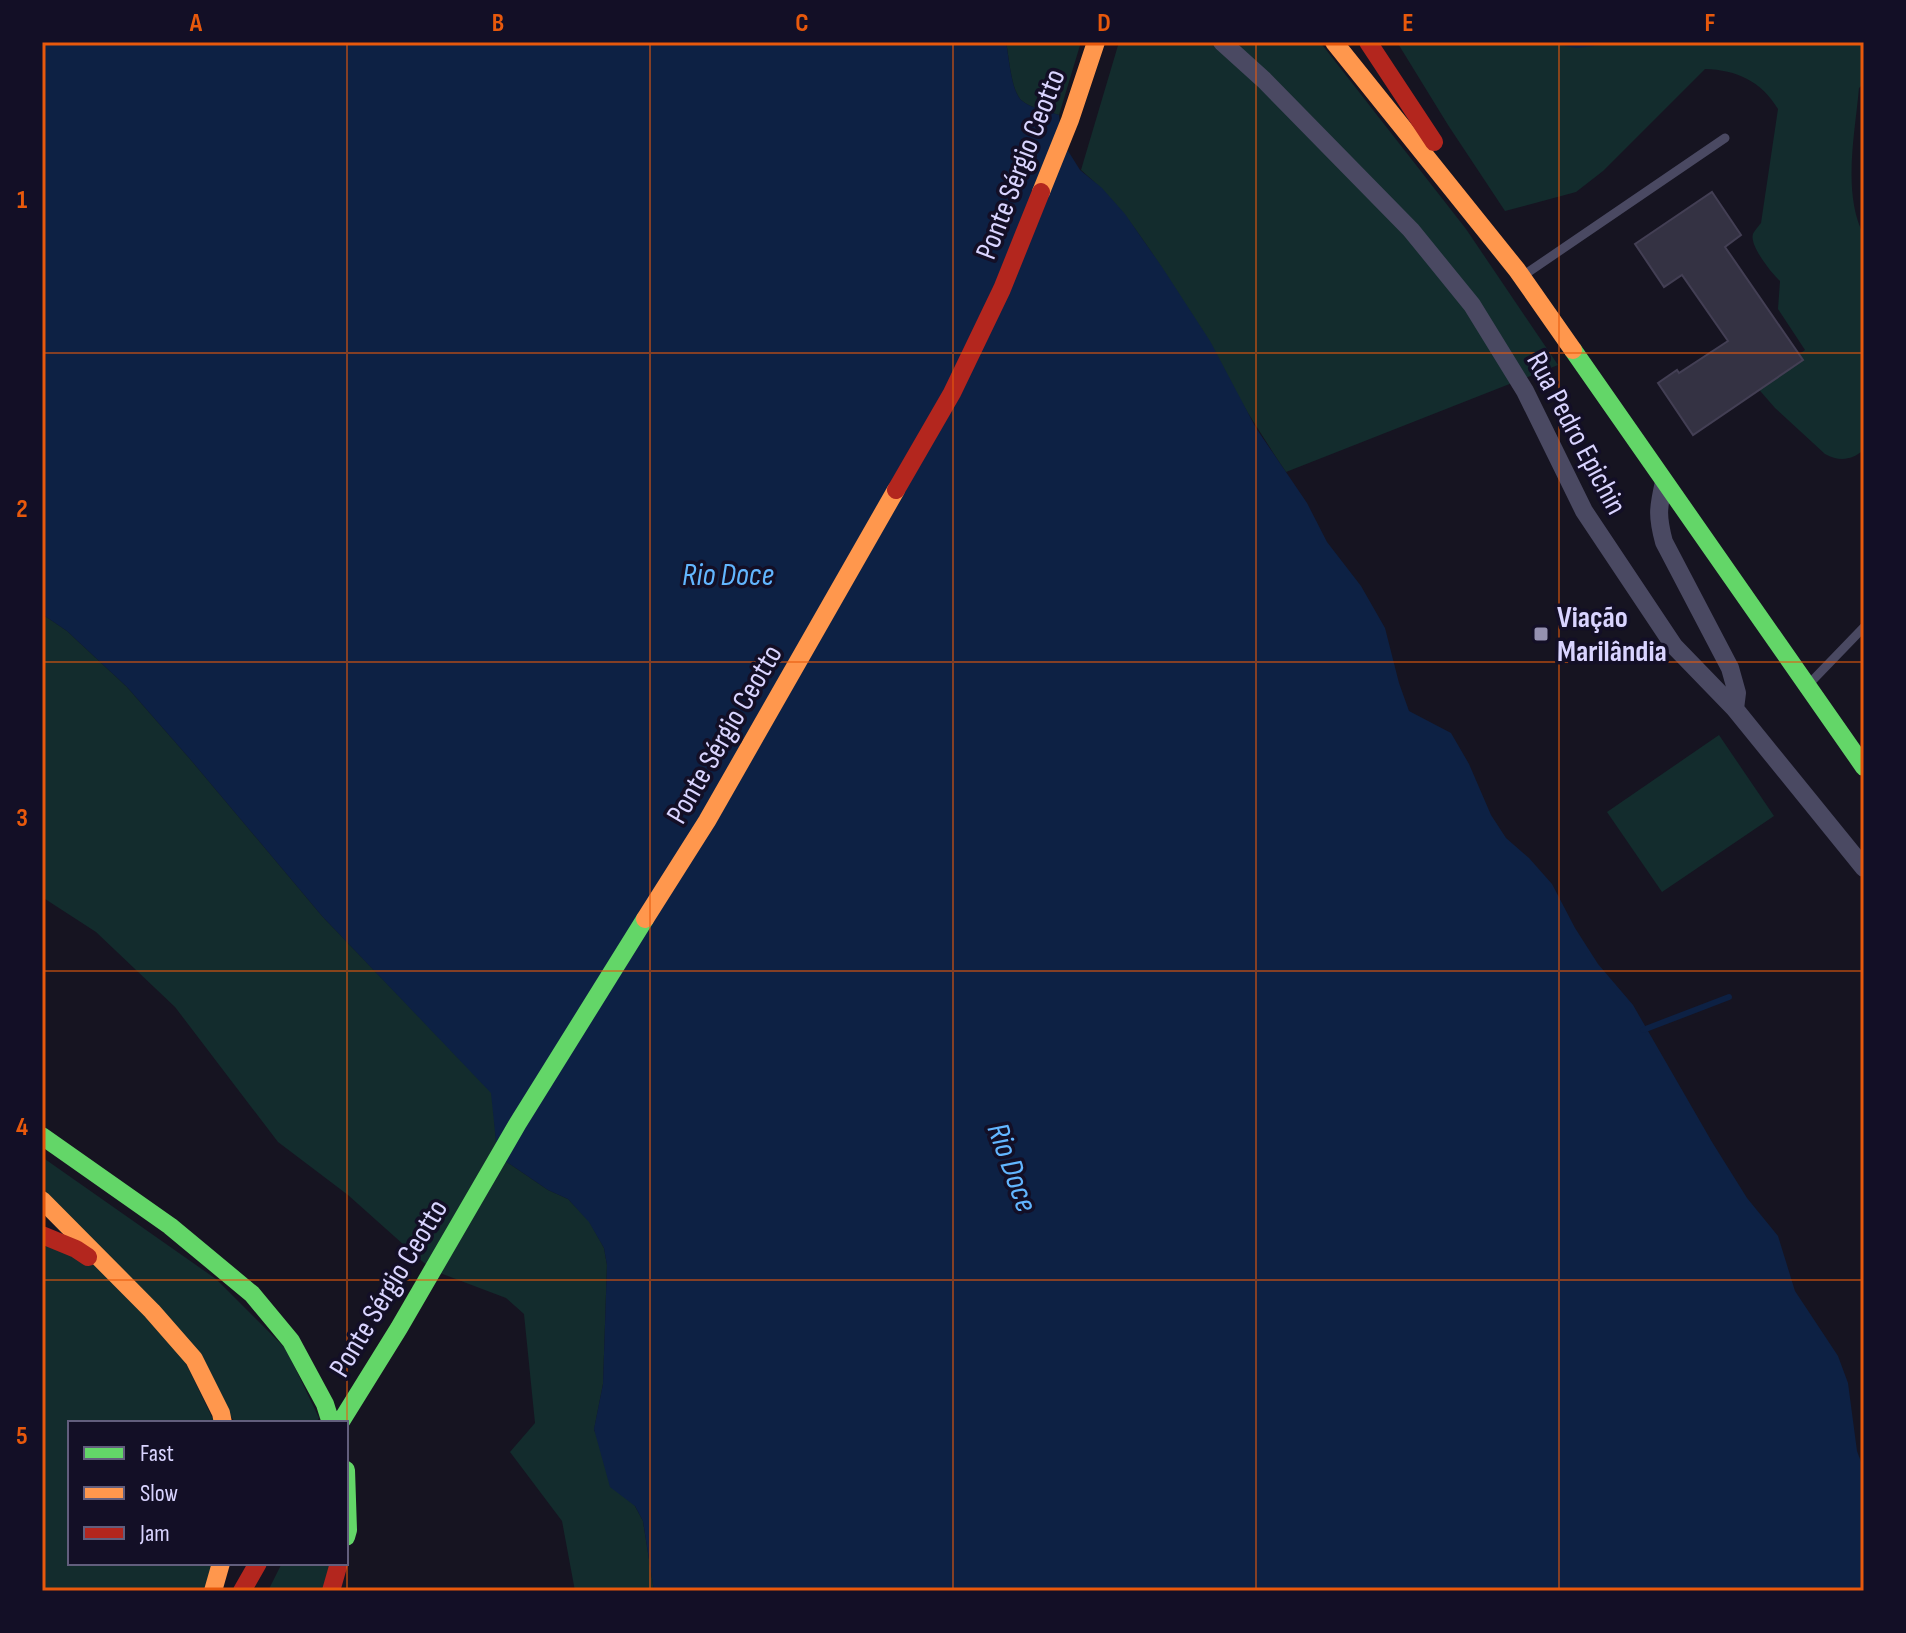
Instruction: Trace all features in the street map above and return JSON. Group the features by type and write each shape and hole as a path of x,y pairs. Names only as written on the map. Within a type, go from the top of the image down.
{"main road":[{"name":"Ponte Sérgio Ceotto","path":"341,1421 518,1123 707,821 952,393 1002,289 1070,120 1096,42"},
{"path":"1334,42 1519,273 1864,767"},
{"path":"1368,42 1483,212 1519,273"},
{"path":"42,1136 170,1226 252,1294 291,1341 325,1404 330,1421"},
{"path":"42,1200 152,1311 194,1359 223,1421"},
{"path":"42,1235 76,1249 116,1275"},
{"path":"213,1591 220,1565"},
{"path":"243,1590 257,1565"},
{"path":"331,1591 338,1565"}],"street":[{"name":"Rua Pedro Epichin","path":"1222,42 1264,80 1411,230 1472,305 1525,391 1584,511 1674,646 1735,709 1864,868"},
{"path":"1664,482 1658,508 1664,542 1730,668 1737,693 1735,709"}],"lane":[{"path":"1519,273 1725,138"},
{"path":"1806,687 1864,627"}],"green space":[{"path":"1006,42 1081,42 1059,115 1021,100 1013,81"},
{"path":"1119,42 1320,42 1466,229 1558,365 1286,472 1143,240 1115,203 1081,170"},
{"path":"1397,42 1864,42 1864,83 1859,88 1852,182 1857,219 1864,236 1864,450 1845,459 1825,454 1755,385 1805,350 1778,309 1780,281 1754,245 1753,233 1761,223 1778,109 1756,84 1728,72 1705,69 1603,171 1576,192 1505,211"},
{"path":"42,614 67,631 127,687 322,916 492,1093 497,1151 501,1158 548,1190 568,1199 589,1221 604,1248 607,1265 603,1384 594,1430 643,1521 654,1591 575,1591 562,1521 510,1452 535,1423 524,1314 506,1298 432,1270 348,1195 278,1142 175,1007 96,932 42,897"},
{"path":"1719,735 1774,816 1662,892 1607,812"},
{"path":"42,1157 216,1279 286,1349 319,1418 317,1421 234,1421 42,1189"},
{"path":"42,1243 90,1260 179,1349 214,1421 68,1421 68,1565 214,1565 206,1591 42,1591"},
{"path":"281,1565 334,1565 324,1591 268,1591"}],"water":[{"name":"Rio Doce","path":"42,42 1006,42 1013,81 1021,100 1059,115 1060,138 1080,170 1102,188 1125,214 1162,267 1210,341 1256,428 1307,503 1327,542 1361,586 1385,628 1409,711 1451,733 1469,764 1491,815 1506,838 1552,884 1598,964 1633,1005 1747,1198 1778,1236 1795,1291 1838,1356 1848,1383 1857,1451 1864,1470 1864,1591 654,1591 643,1521 635,1506 610,1487 594,1429 603,1384 607,1265 604,1248 589,1222 568,1199 548,1190 501,1158 497,1151 491,1093 322,916 127,687 67,631 42,614"}],"building":[{"path":"1712,192 1741,235 1725,247 1803,360 1693,435 1658,383 1728,341 1682,275 1664,287 1635,244"}],"waterway":[{"path":"1560,42 1577,45 1601,42"},
{"path":"1643,1030 1729,997"}],"traffic: fast":[{"path":"1573,350 1864,767"},
{"path":"341,1421 518,1123 645,919"},
{"path":"42,1136 170,1226 252,1294 291,1341 325,1404 330,1421"}],"traffic: slow":[{"path":"1041,192 1070,120 1096,42"},
{"path":"1334,42 1517,270 1573,350"},
{"path":"645,919 707,821 896,490"},
{"path":"42,1200 152,1311 194,1359 223,1421"},
{"path":"213,1591 220,1565"}],"traffic: jam":[{"path":"1368,42 1434,142"},
{"path":"896,490 952,393 1002,289 1041,192"},
{"path":"42,1235 88,1257"},
{"path":"242,1591 257,1565"},
{"path":"331,1591 338,1565"}],"place":[{"name":"Viação Marilândia","path":"1541,634"}]}
